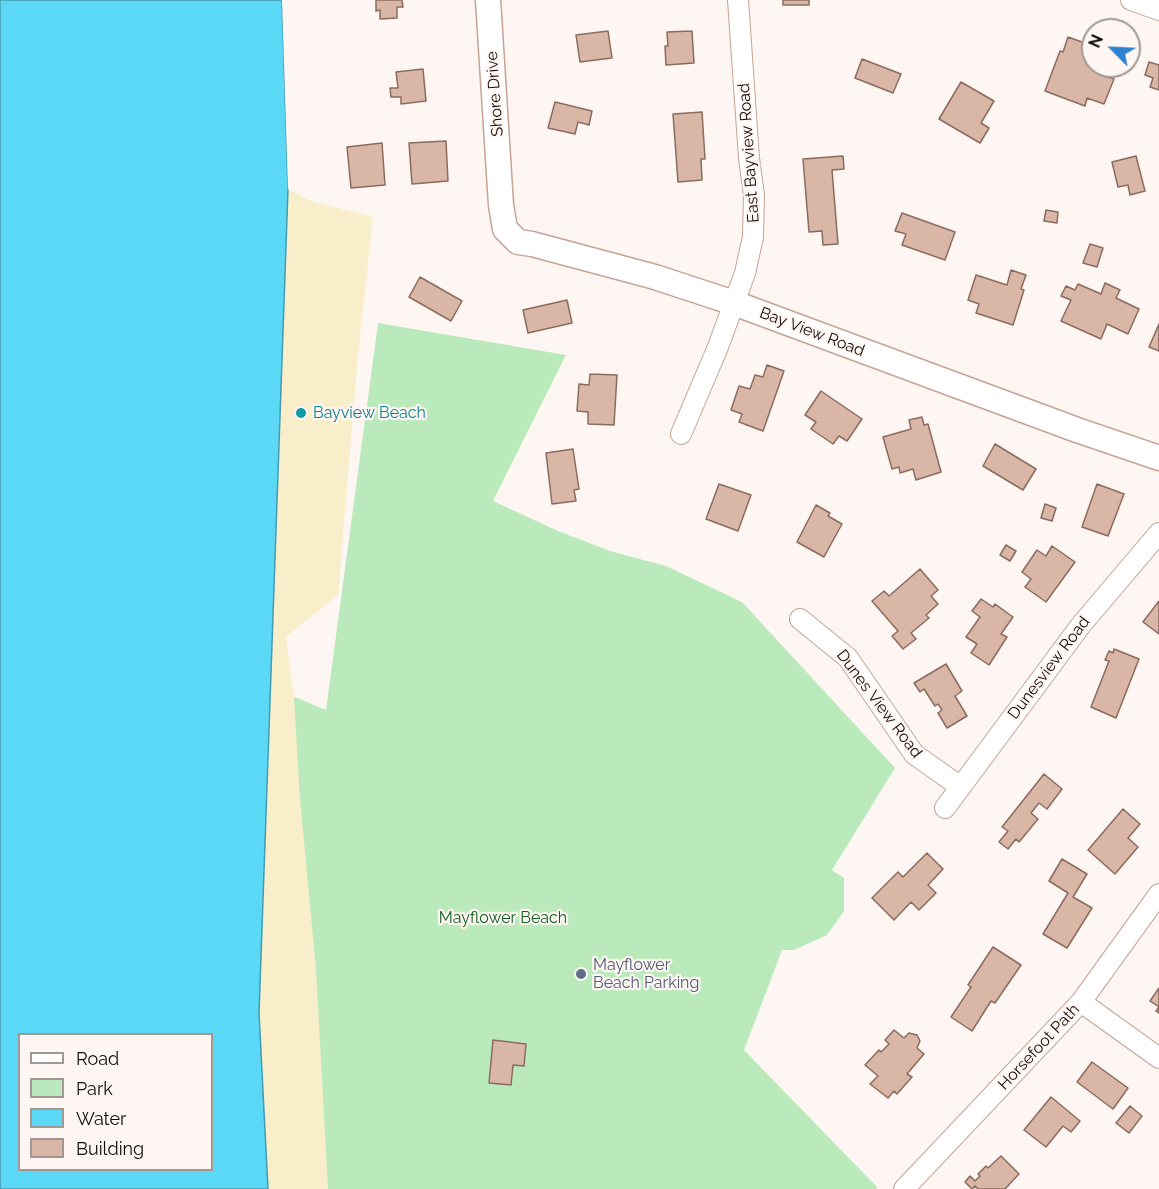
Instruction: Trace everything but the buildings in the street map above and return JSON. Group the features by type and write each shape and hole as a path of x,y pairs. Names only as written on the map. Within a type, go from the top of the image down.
{"street":[{"name":"Shore Drive","path":"488,0 501,188"},
{"name":"East Bayview Road","path":"734,303 751,252 754,220 754,195 749,158 738,0"},
{"path":"1131,0 1159,10"},
{"name":"Bay View Road","path":"501,188 505,229 518,242 655,277 734,303 1159,458"},
{"path":"681,434 734,303"},
{"name":"Dunesview Road","path":"945,808 959,786 1081,625 1159,533"},
{"name":"Dunes View Road","path":"800,619 848,658 914,754 959,786"},
{"name":"Horsefoot Path","path":"911,1187 1081,1002 1159,894"},
{"path":"1081,1002 1159,1058"}],"green space":[{"name":"Mayflower Beach","path":"378,323 566,355 493,501 558,531 610,551 666,566 742,602 895,768 832,870 844,878 844,911 827,935 794,950 782,950 744,1050 877,1187 876,1189 178,1189 213,1171 213,1033 164,1033 202,693 295,697 326,710"}],"sand":[{"path":"282,0 288,189 313,202 373,217 358,355 338,595 286,637 294,698 300,799 316,969 328,1189 178,1189 213,1171 213,1033 164,1033"}],"water":[{"path":"0,0 282,0 288,189 259,1013 268,1189 0,1189"}],"pier":[{"path":"282,0 285,0 291,190 288,189"}],"place":[{"name":"Bayview Beach","path":"301,413"},
{"name":"Mayflower Beach Parking","path":"581,974"}]}
